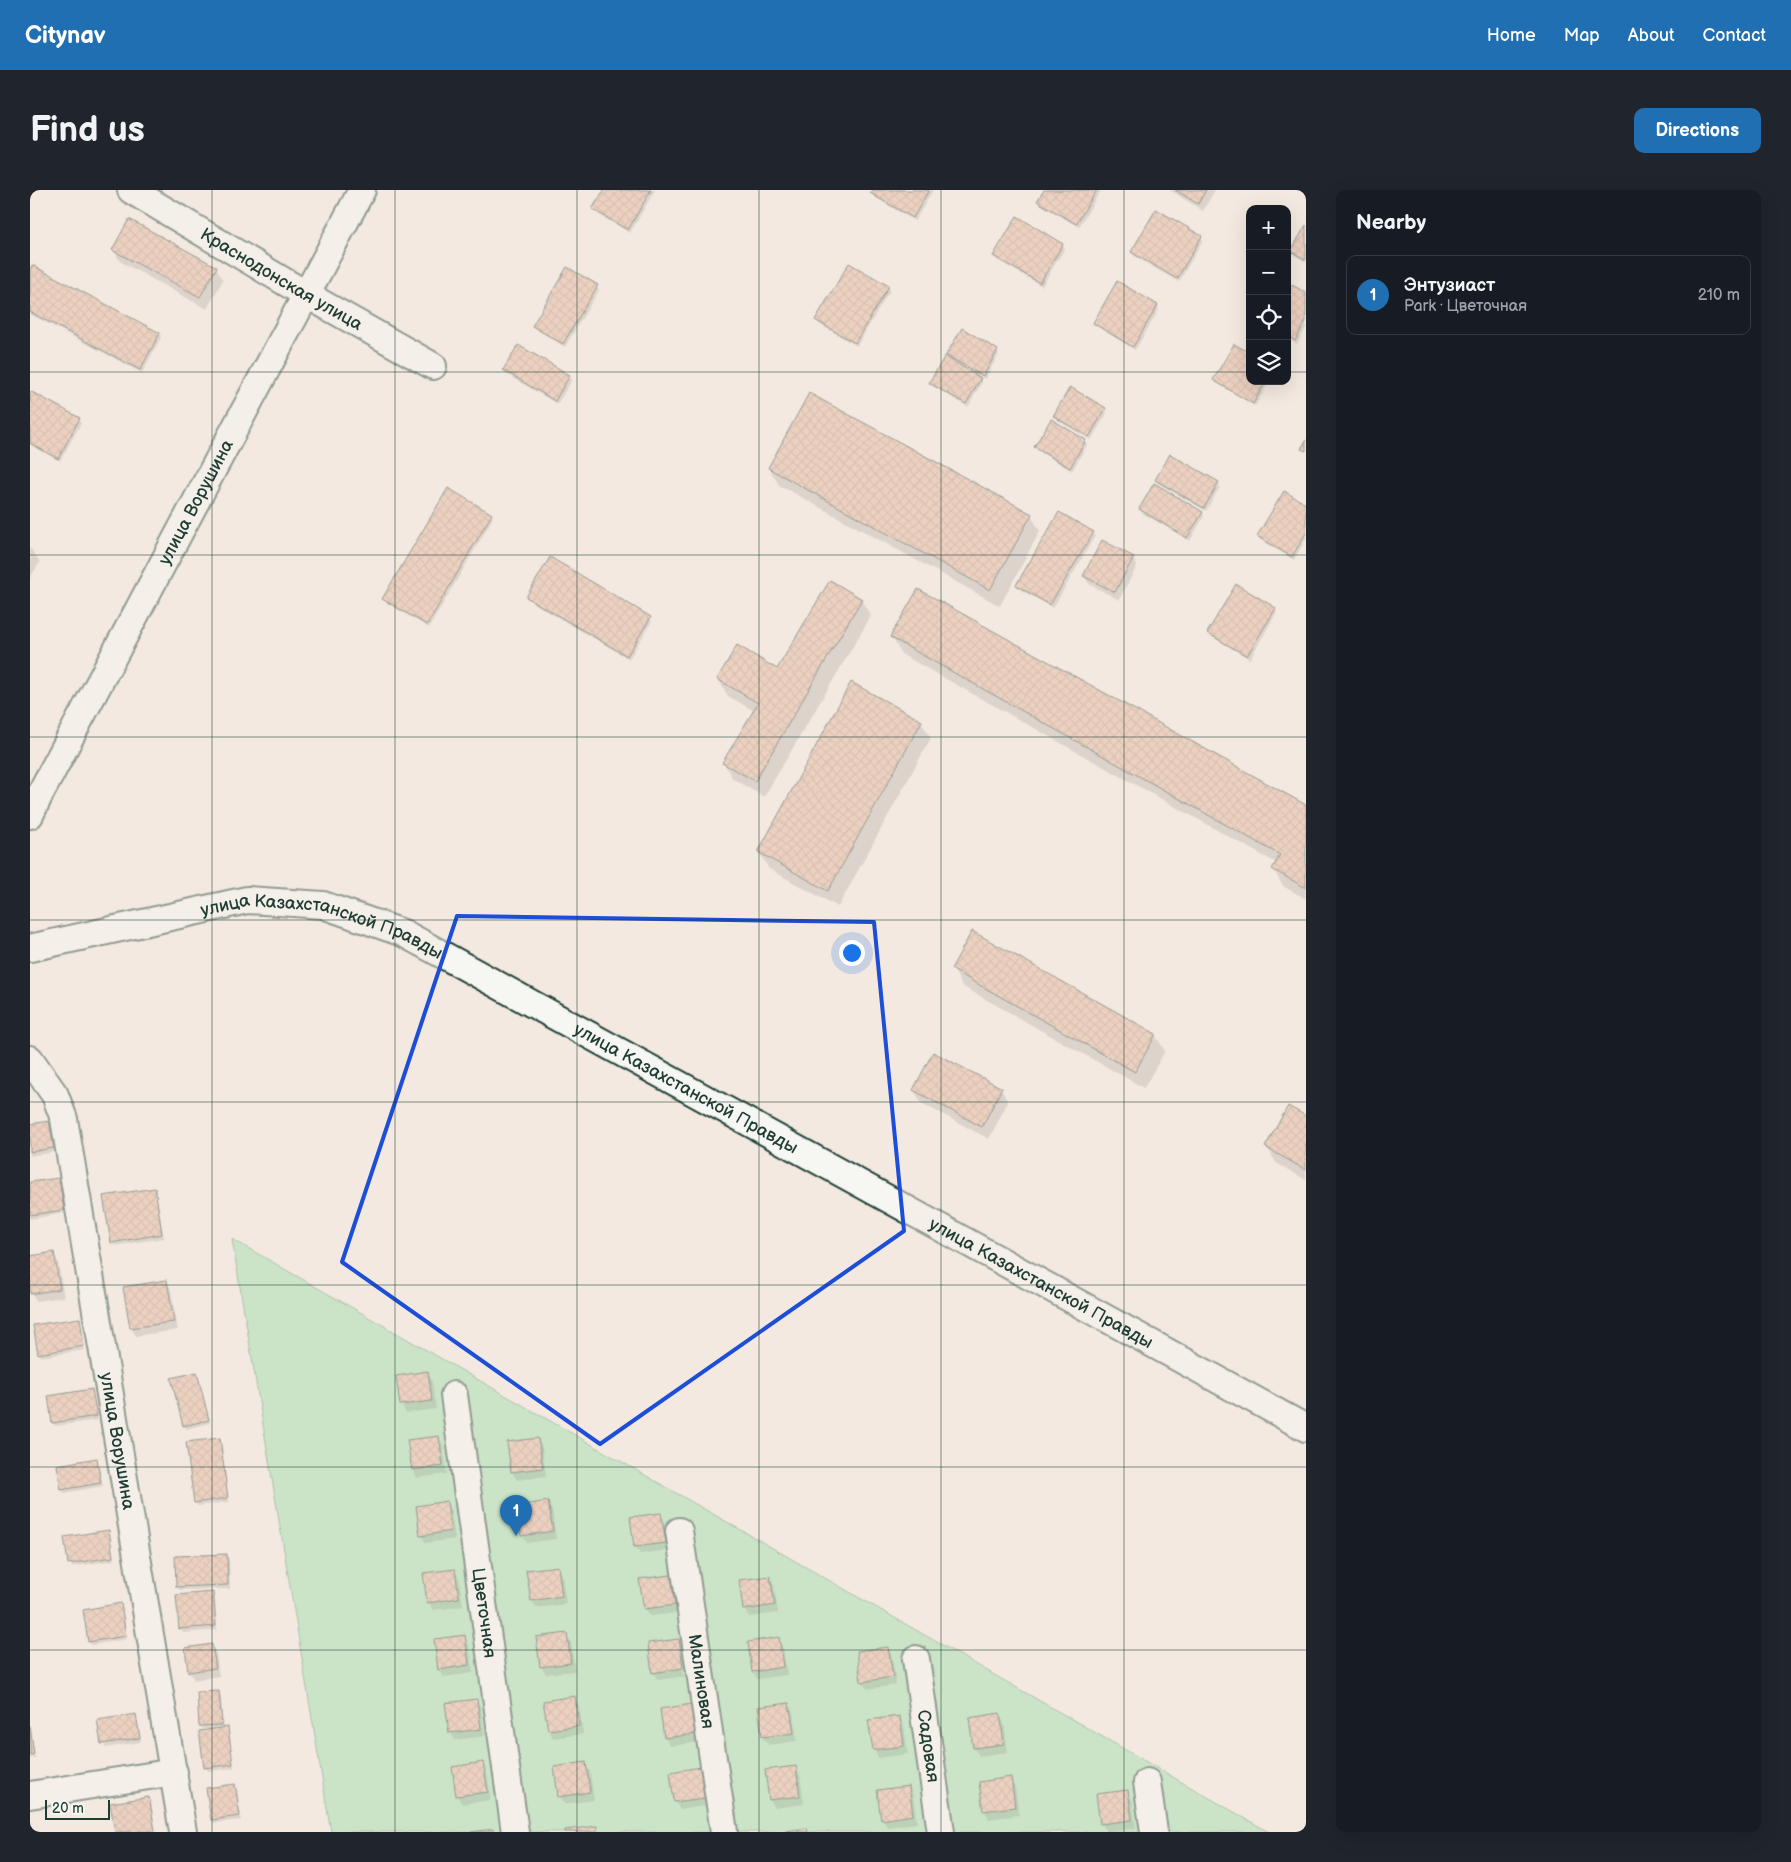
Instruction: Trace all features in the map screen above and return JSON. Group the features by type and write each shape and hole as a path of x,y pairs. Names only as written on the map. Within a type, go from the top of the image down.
{"street":[{"name":"Краснодонская улица","path":"131,190 307,295 433,366"},
{"name":"улица Ворушина","path":"30,815 44,785 362,190"},
{"name":"улица Казахстанской Правды","path":"30,948 247,900 323,905 403,933 1306,1428"},
{"name":"улица Ворушина","path":"30,1059 56,1095 64,1118 183,1832"},
{"name":"Цветочная","path":"454,1395 515,1832"},
{"name":"Малиновая","path":"679,1531 724,1832"},
{"name":"Садовая","path":"916,1659 941,1832"},
{"path":"30,1795 174,1772"},
{"path":"1147,1782 1154,1832"}],"highlighted area":[{"path":"457,916 874,922 904,1231 600,1444 342,1262"}],"green space":[{"path":"232,1239 1269,1832 331,1832"}],"building":[{"path":"604,190 651,190 628,230 592,209"},
{"path":"872,190 929,190 913,218 870,193"},
{"path":"1044,190 1097,190 1076,224 1037,201"},
{"path":"1175,190 1206,190 1198,204"},
{"path":"1156,209 1202,236 1177,279 1131,252"},
{"path":"1017,216 1063,244 1040,283 993,256"},
{"path":"129,219 217,267 200,297 112,250"},
{"path":"1306,225 1306,260 1291,251"},
{"path":"849,263 889,286 855,343 815,320"},
{"path":"32,265 160,333 140,370 30,312 30,270"},
{"path":"567,267 598,285 563,344 532,326"},
{"path":"1117,281 1158,305 1133,347 1093,323"},
{"path":"1291,284 1306,293 1306,321 1295,341 1291,338"},
{"path":"962,328 998,350 983,376 946,355"},
{"path":"1234,344 1246,351 1246,385 1264,385 1253,404 1213,380"},
{"path":"518,345 570,375 555,401 503,370"},
{"path":"945,356 981,378 966,404 929,383"},
{"path":"1070,387 1106,408 1089,437 1053,416"},
{"path":"30,391 80,418 58,459 30,443"},
{"path":"809,393 1032,514 990,590 768,468"},
{"path":"1051,419 1086,440 1070,468 1034,447"},
{"path":"1306,440 1306,451 1301,449"},
{"path":"1170,454 1219,482 1204,508 1155,480"},
{"path":"1154,483 1203,512 1187,538 1139,509"},
{"path":"448,488 492,514 427,625 382,599"},
{"path":"1284,491 1306,504 1306,533 1292,557 1257,536"},
{"path":"1059,512 1094,532 1050,605 1016,585"},
{"path":"1102,540 1134,557 1115,592 1083,576"},
{"path":"550,557 651,617 627,656 526,597"},
{"path":"830,580 862,599 755,781 722,763 758,703 717,679 737,645 777,669"},
{"path":"1236,584 1276,608 1247,656 1207,633"},
{"path":"918,589 1306,805 1306,888 1272,869 1280,855 890,637"},
{"path":"851,682 922,721 828,891 758,852"},
{"path":"972,931 1156,1034 1135,1072 951,969"},
{"path":"933,1052 1002,1088 982,1127 913,1090"},
{"path":"1288,1106 1306,1116 1306,1170 1265,1147"},
{"path":"49,1121 54,1148 30,1152 30,1124"},
{"path":"59,1178 64,1210 30,1215 30,1182"},
{"path":"155,1188 162,1234 111,1243 103,1196"},
{"path":"54,1252 60,1289 30,1294 30,1256"},
{"path":"167,1280 174,1322 130,1328 123,1287"},
{"path":"80,1318 84,1346 38,1354 33,1325"},
{"path":"428,1371 432,1401 400,1405 396,1376"},
{"path":"197,1372 209,1420 183,1426 171,1378"},
{"path":"92,1389 97,1416 52,1423 48,1396"},
{"path":"439,1436 443,1466 412,1470 407,1440"},
{"path":"220,1438 228,1498 194,1503 186,1442"},
{"path":"538,1438 543,1468 511,1472 507,1442"},
{"path":"97,1458 101,1483 61,1490 57,1465"},
{"path":"447,1501 451,1531 420,1536 416,1506"},
{"path":"548,1501 553,1531 521,1536 517,1506"},
{"path":"661,1513 666,1543 634,1547 630,1517"},
{"path":"109,1530 113,1557 68,1564 64,1537"},
{"path":"227,1554 228,1585 176,1587 175,1556"},
{"path":"558,1566 562,1596 531,1601 526,1570"},
{"path":"455,1569 459,1598 427,1603 423,1573"},
{"path":"671,1575 675,1605 644,1609 639,1579"},
{"path":"770,1576 775,1605 743,1610 739,1580"},
{"path":"213,1592 216,1626 179,1629 176,1595"},
{"path":"121,1603 126,1636 88,1642 83,1610"},
{"path":"567,1633 571,1663 540,1667 536,1637"},
{"path":"465,1635 469,1665 438,1670 434,1639"},
{"path":"779,1637 783,1667 752,1672 748,1642"},
{"path":"679,1639 683,1668 652,1673 648,1643"},
{"path":"212,1644 216,1668 188,1672 185,1648"},
{"path":"888,1647 893,1677 861,1682 857,1651"},
{"path":"219,1691 222,1725 199,1726 197,1692"},
{"path":"575,1696 579,1726 548,1730 543,1701"},
{"path":"477,1699 481,1729 449,1733 445,1703"},
{"path":"789,1703 794,1733 762,1737 758,1707"},
{"path":"692,1704 696,1734 664,1738 660,1709"},
{"path":"1000,1713 1004,1744 973,1748 969,1718"},
{"path":"136,1714 140,1738 101,1744 97,1720"},
{"path":"900,1716 904,1746 873,1750 868,1720"},
{"path":"30,1726 34,1754 30,1755"},
{"path":"228,1727 233,1764 204,1768 199,1731"},
{"path":"483,1762 488,1792 456,1796 452,1767"},
{"path":"586,1762 590,1792 558,1797 554,1767"},
{"path":"796,1766 800,1796 769,1800 765,1770"},
{"path":"701,1767 705,1798 674,1802 670,1772"},
{"path":"1011,1777 1015,1807 983,1811 979,1782"},
{"path":"235,1784 240,1816 211,1820 206,1788"},
{"path":"909,1786 913,1815 881,1820 877,1790"},
{"path":"1128,1790 1132,1820 1100,1824 1096,1794"},
{"path":"149,1797 155,1831 115,1832 110,1803"},
{"path":"597,1826 597,1832 565,1832 565,1830"},
{"path":"807,1828 808,1832 778,1832"},
{"path":"493,1829 493,1832 471,1832"}],"place":[{"name":"Энтузиаст","path":"516,1536"}]}
